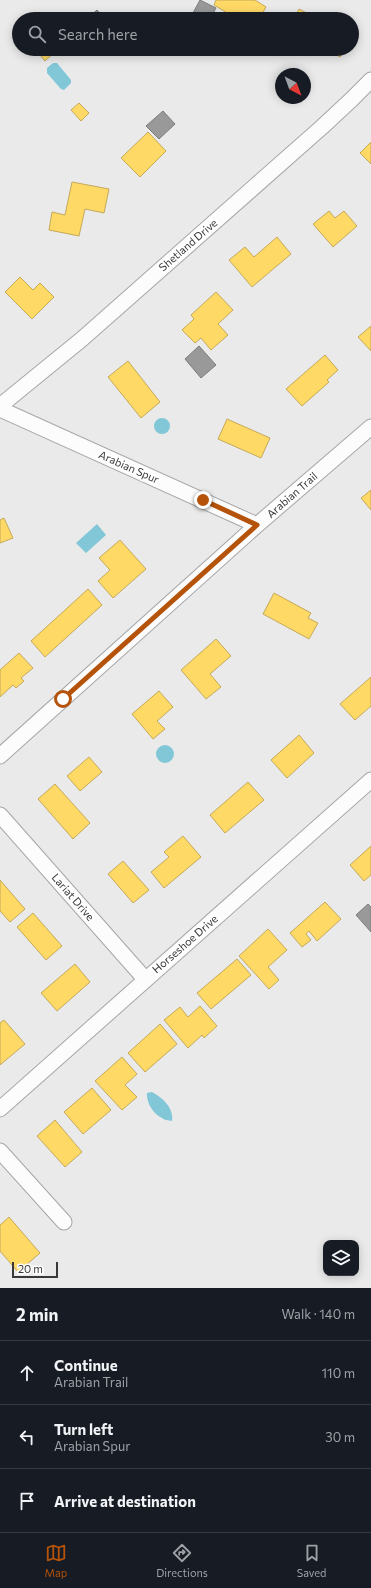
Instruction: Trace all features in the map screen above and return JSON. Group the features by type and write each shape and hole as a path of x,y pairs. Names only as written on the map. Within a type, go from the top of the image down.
{"street":[{"name":"Shetland Drive","path":"0,407 94,328 322,127 371,80"},
{"name":"Arabian Spur","path":"0,407 257,525"},
{"name":"Arabian Trail","path":"0,756 257,525 371,427"},
{"name":"Horseshoe Drive","path":"0,1109 371,780"},
{"name":"Lariat Drive","path":"0,815 145,979"},
{"path":"0,1151 64,1222"}],"water":[{"path":"53,63 57,63 71,80 71,83 64,90 61,89 47,73 47,68"},
{"path":"159,418 165,418 170,423 168,432 165,434 159,434 154,429 154,423"},
{"path":"97,524 106,535 86,553 76,543"},
{"path":"165,745 171,748 174,754 171,760 165,763 159,760 156,754 159,748"},
{"path":"152,1092 167,1104 171,1112 172,1121 163,1119 153,1111 147,1096 147,1093"}],"building: Homes":[{"path":"216,0 255,0 266,7 263,12 226,12 214,5"},
{"path":"299,9 305,12 298,12"},
{"path":"41,56 50,56 45,61"},
{"path":"79,103 89,113 81,121 71,110"},
{"path":"148,132 166,151 140,177 121,158"},
{"path":"371,142 371,164 360,153"},
{"path":"72,182 109,189 104,213 85,209 79,236 49,230 52,212 65,215"},
{"path":"329,211 335,218 344,211 357,226 333,247 313,224"},
{"path":"277,237 291,254 252,287 229,260 245,247 254,257"},
{"path":"20,277 33,290 40,283 54,297 32,319 5,292"},
{"path":"216,292 233,310 218,324 228,335 211,350 201,338 195,343 182,330 194,319 191,315"},
{"path":"371,326 371,351 358,337"},
{"path":"325,355 338,370 327,380 329,382 302,406 286,389"},
{"path":"128,361 160,402 141,418 108,377"},
{"path":"227,419 270,438 261,458 218,439"},
{"path":"371,490 371,510 361,498"},
{"path":"4,518 13,538 0,543 0,520"},
{"path":"120,540 146,569 113,598 98,581 110,570 99,558"},
{"path":"88,589 102,605 45,657 31,641"},
{"path":"274,593 311,613 308,618 318,623 309,639 263,614"},
{"path":"216,639 231,656 210,674 221,687 206,699 181,670"},
{"path":"19,653 33,668 21,678 24,681 16,688 13,685 0,697 0,670"},
{"path":"371,677 371,706 355,720 340,704"},
{"path":"159,691 173,707 157,721 165,729 153,739 132,714"},
{"path":"299,735 314,753 287,778 271,760"},
{"path":"89,757 102,772 80,791 67,776"},
{"path":"248,782 264,800 225,833 210,815"},
{"path":"55,784 90,823 73,839 38,799"},
{"path":"183,836 201,857 164,888 151,872 169,857 164,852"},
{"path":"371,846 371,875 364,881 350,865"},
{"path":"123,861 149,890 133,903 108,874"},
{"path":"0,880 25,909 10,922 0,911"},
{"path":"325,902 341,919 317,941 309,931 306,934 311,940 302,947 290,933"},
{"path":"33,913 62,946 46,960 17,927"},
{"path":"268,929 287,950 268,967 279,980 269,989 239,956"},
{"path":"237,959 251,975 211,1009 197,993"},
{"path":"75,964 90,982 57,1011 41,993"},
{"path":"200,1006 217,1026 204,1038 202,1035 188,1048 164,1020 180,1007 188,1017"},
{"path":"4,1020 25,1044 0,1065 0,1023"},
{"path":"160,1024 177,1044 145,1072 128,1053"},
{"path":"122,1057 137,1074 125,1085 137,1097 122,1110 95,1081"},
{"path":"92,1088 111,1110 83,1134 64,1112"},
{"path":"55,1120 82,1152 65,1167 37,1136"},
{"path":"9,1217 40,1253 18,1272 0,1251 0,1225"}],"building: Industry":[{"path":"200,0 216,8 214,12 194,12"},
{"path":"163,111 175,124 159,139 146,126"},
{"path":"199,346 216,365 201,378 185,359"},
{"path":"368,904 371,907 371,932 356,915"}],"route":[{"path":"63,699 257,525 203,500"}]}
